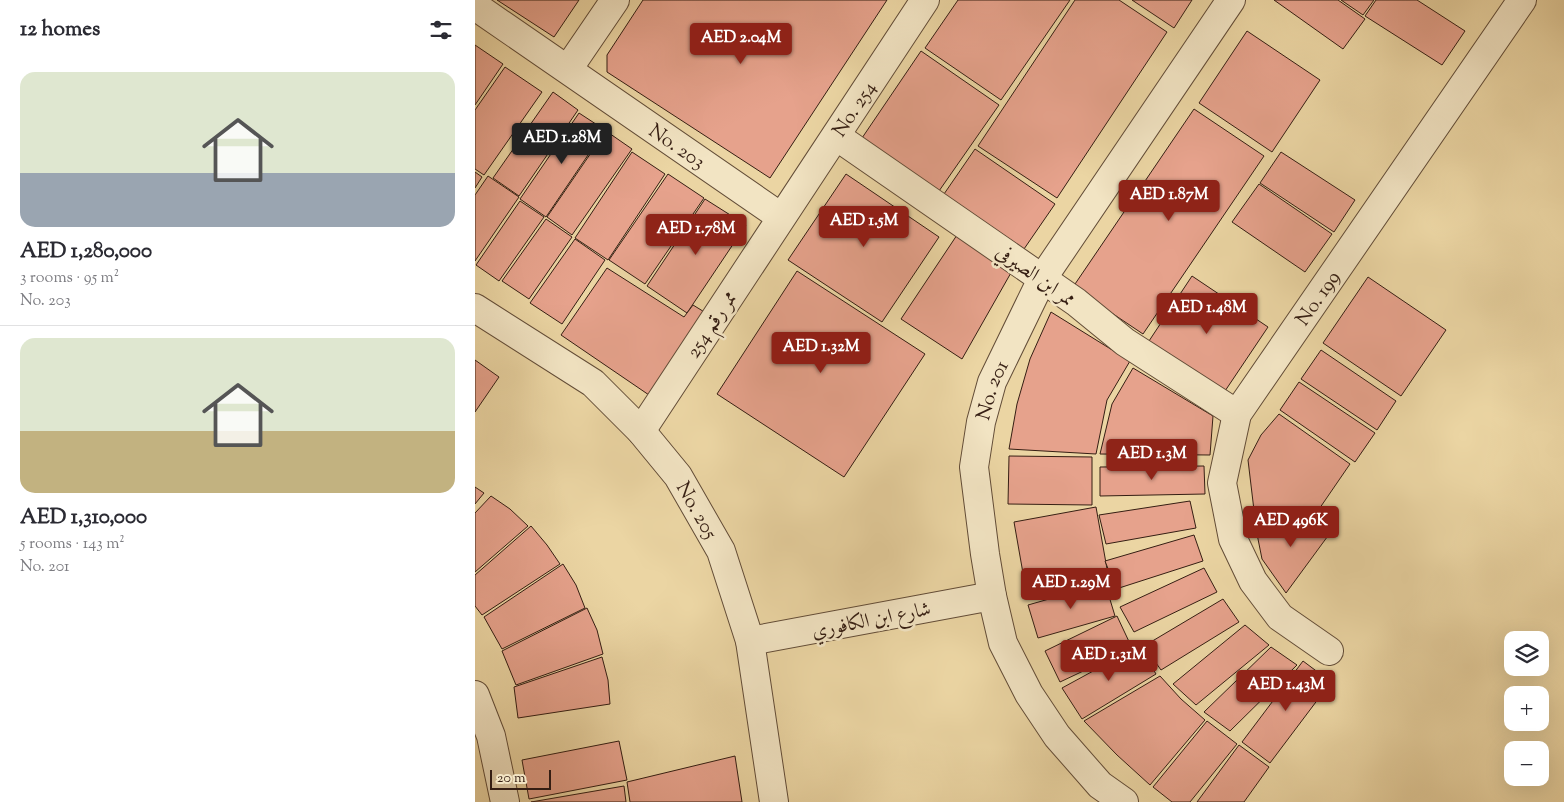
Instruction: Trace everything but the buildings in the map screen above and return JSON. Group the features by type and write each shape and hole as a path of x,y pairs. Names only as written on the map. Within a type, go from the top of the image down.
{"street":[{"path":"568,69 615,0"},
{"name":"No. 254","path":"781,217 925,0"},
{"name":"No. 201","path":"1124,802 1100,785 1057,736 1029,694 1003,643 985,554 974,467 981,422 992,382 1042,279 1231,0"},
{"name":"No. 199","path":"1329,651 1280,617 1253,581 1233,539 1223,483 1237,414 1522,0"},
{"name":"No. 203","path":"475,6 781,217"},
{"name":"ممر ابن الصيرفي","path":"835,136 1077,302 1125,342 1237,414"},
{"name":"ممر رقم 254","path":"641,431 781,217"},
{"name":"No. 205","path":"475,308 593,383 641,431 678,476 721,551 750,642 774,802"},
{"name":"شارع ابن الكافوري","path":"750,642 992,596"},
{"path":"475,695 483,738 505,802"}]}
